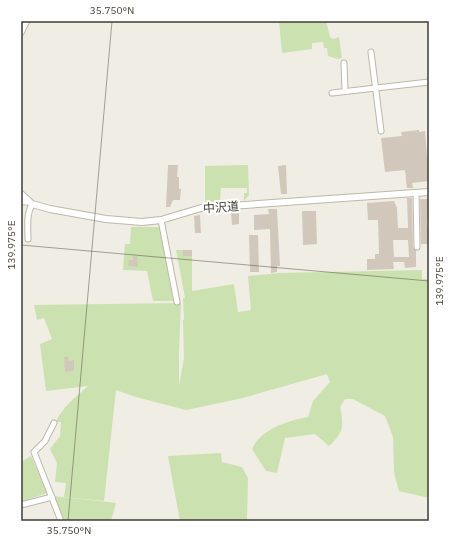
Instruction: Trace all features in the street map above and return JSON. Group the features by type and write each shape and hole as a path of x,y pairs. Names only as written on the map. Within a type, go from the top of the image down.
{"street":[{"path":"21,33 27,21"},
{"path":"371,52 381,131"},
{"path":"344,64 345,91"},
{"path":"332,93 429,82"},
{"name":"中沢道","path":"31,203 106,219 142,222 160,220 200,208 429,192"},
{"path":"416,193 417,247"},
{"path":"21,194 31,203"},
{"path":"21,202 31,203"},
{"path":"28,239 28,222 31,203"},
{"path":"160,220 177,302"},
{"path":"54,423 45,441 34,452 61,521"},
{"path":"21,505 52,497"}],"green space":[{"path":"279,21 326,21 330,37 333,39 339,37 342,58 338,59 328,56 327,48 324,48 323,42 312,43 312,49 282,53"},
{"path":"248,165 249,195 244,201 244,193 247,193 247,188 221,188 220,203 205,204 205,166"},
{"path":"131,227 160,227 173,301 153,301 147,271 123,270 125,244 130,244"},
{"path":"176,250 183,250 183,256 192,256 192,291 234,284 238,312 251,310 248,276 280,273 422,270 422,279 429,279 429,498 399,491 394,473 393,437 385,416 353,399 345,399 340,407 342,428 338,437 329,446 315,434 285,438 277,473 266,471 252,449 256,442 268,431 276,427 308,417 313,401 330,382 327,374 243,398 186,410 136,397 116,390 104,501 64,497 66,483 55,482 57,463 50,449 60,436 61,422 56,422 62,412 70,402 88,386 46,391 40,344 52,339 44,318 37,320 34,305 181,303 179,386 184,358 183,298 185,298"},
{"path":"221,453 222,462 242,467 248,478 247,521 180,521 168,456"},
{"path":"31,456 47,493 21,502 21,462"},
{"path":"54,496 116,503 111,521 63,521"}],"building":[{"path":"419,130 419,132 425,131 429,181 412,183 413,188 407,188 405,170 385,172 381,138 402,136 401,132"},
{"path":"168,165 178,165 177,177 179,177 179,189 181,189 180,200 173,200 170,207 166,207"},
{"path":"286,165 287,194 281,194 278,166"},
{"path":"407,198 412,198 413,247 416,251 416,267 405,268 404,262 393,262 394,269 367,270 367,259 375,259 375,254 379,254 378,220 368,220 367,203 394,201 397,208 398,228 408,228","holes":["393,240 408,240 409,257 394,257"]},
{"path":"420,199 429,199 429,219 427,219 427,226 429,226 429,244 421,244"},
{"path":"268,209 277,209 280,266 277,266 277,272 271,273 270,229 254,230 254,215 269,214"},
{"path":"302,211 316,211 317,244 303,245"},
{"path":"231,212 239,212 239,224 232,225"},
{"path":"200,215 201,233 195,233 194,216"},
{"path":"249,235 258,235 259,272 250,272"},
{"path":"183,250 192,250 192,256 183,256"},
{"path":"133,256 137,256 138,267 128,266 129,260 133,260"},
{"path":"64,357 68,357 69,361 74,360 74,371 65,372"}]}
